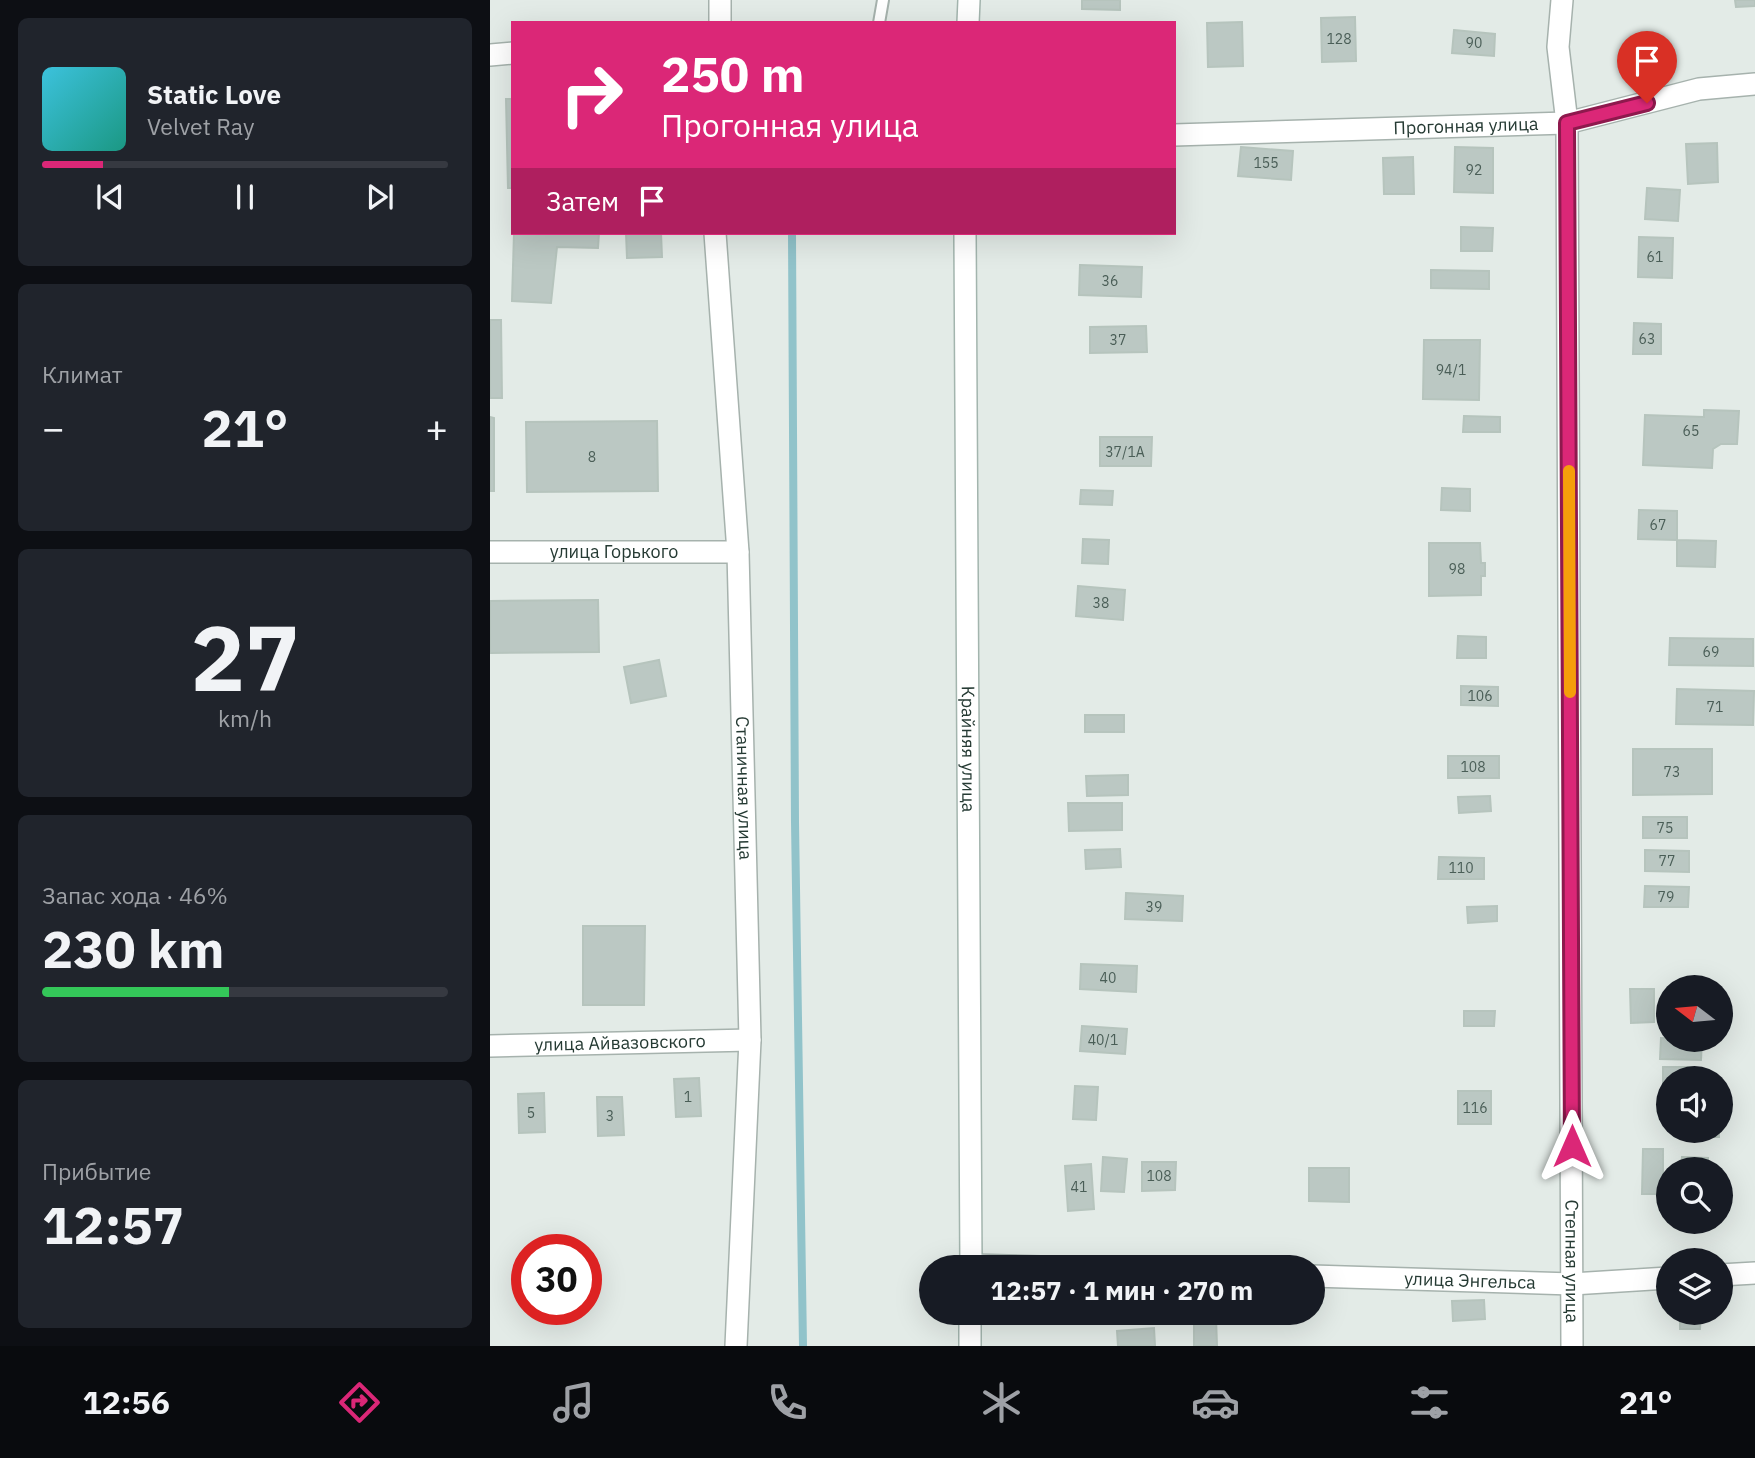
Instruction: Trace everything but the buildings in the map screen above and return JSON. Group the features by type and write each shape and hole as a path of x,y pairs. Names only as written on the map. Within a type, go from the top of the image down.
{"street":[{"path":"720,0 720,21"},
{"path":"968,21 969,0"},
{"name":"Степная улица","path":"1562,0 1558,47 1567,123 1572,1346"},
{"path":"490,55 511,53"},
{"name":"Прогонная улица","path":"1176,135 1567,123 1699,89 1755,84"},
{"name":"Станичная улица","path":"715,235 738,552 750,1040 736,1346"},
{"name":"Крайняя улица","path":"965,235 971,1255"},
{"name":"улица Горького","path":"490,551 738,552"},
{"name":"улица Айвазовского","path":"490,1046 750,1040"},
{"path":"1733,1274 1755,1273"},
{"name":"улица Энгельса","path":"1325,1276 1572,1284 1656,1279"},
{"path":"970,1325 970,1346"}],"lane":[{"path":"879,21 883,0"}],"waterway":[{"path":"792,235 795,822 803,1346"}],"slow traffic":[{"path":"1569,471 1570,692"}],"route":[{"path":"1572,1146 1567,123 1647,103"}]}
